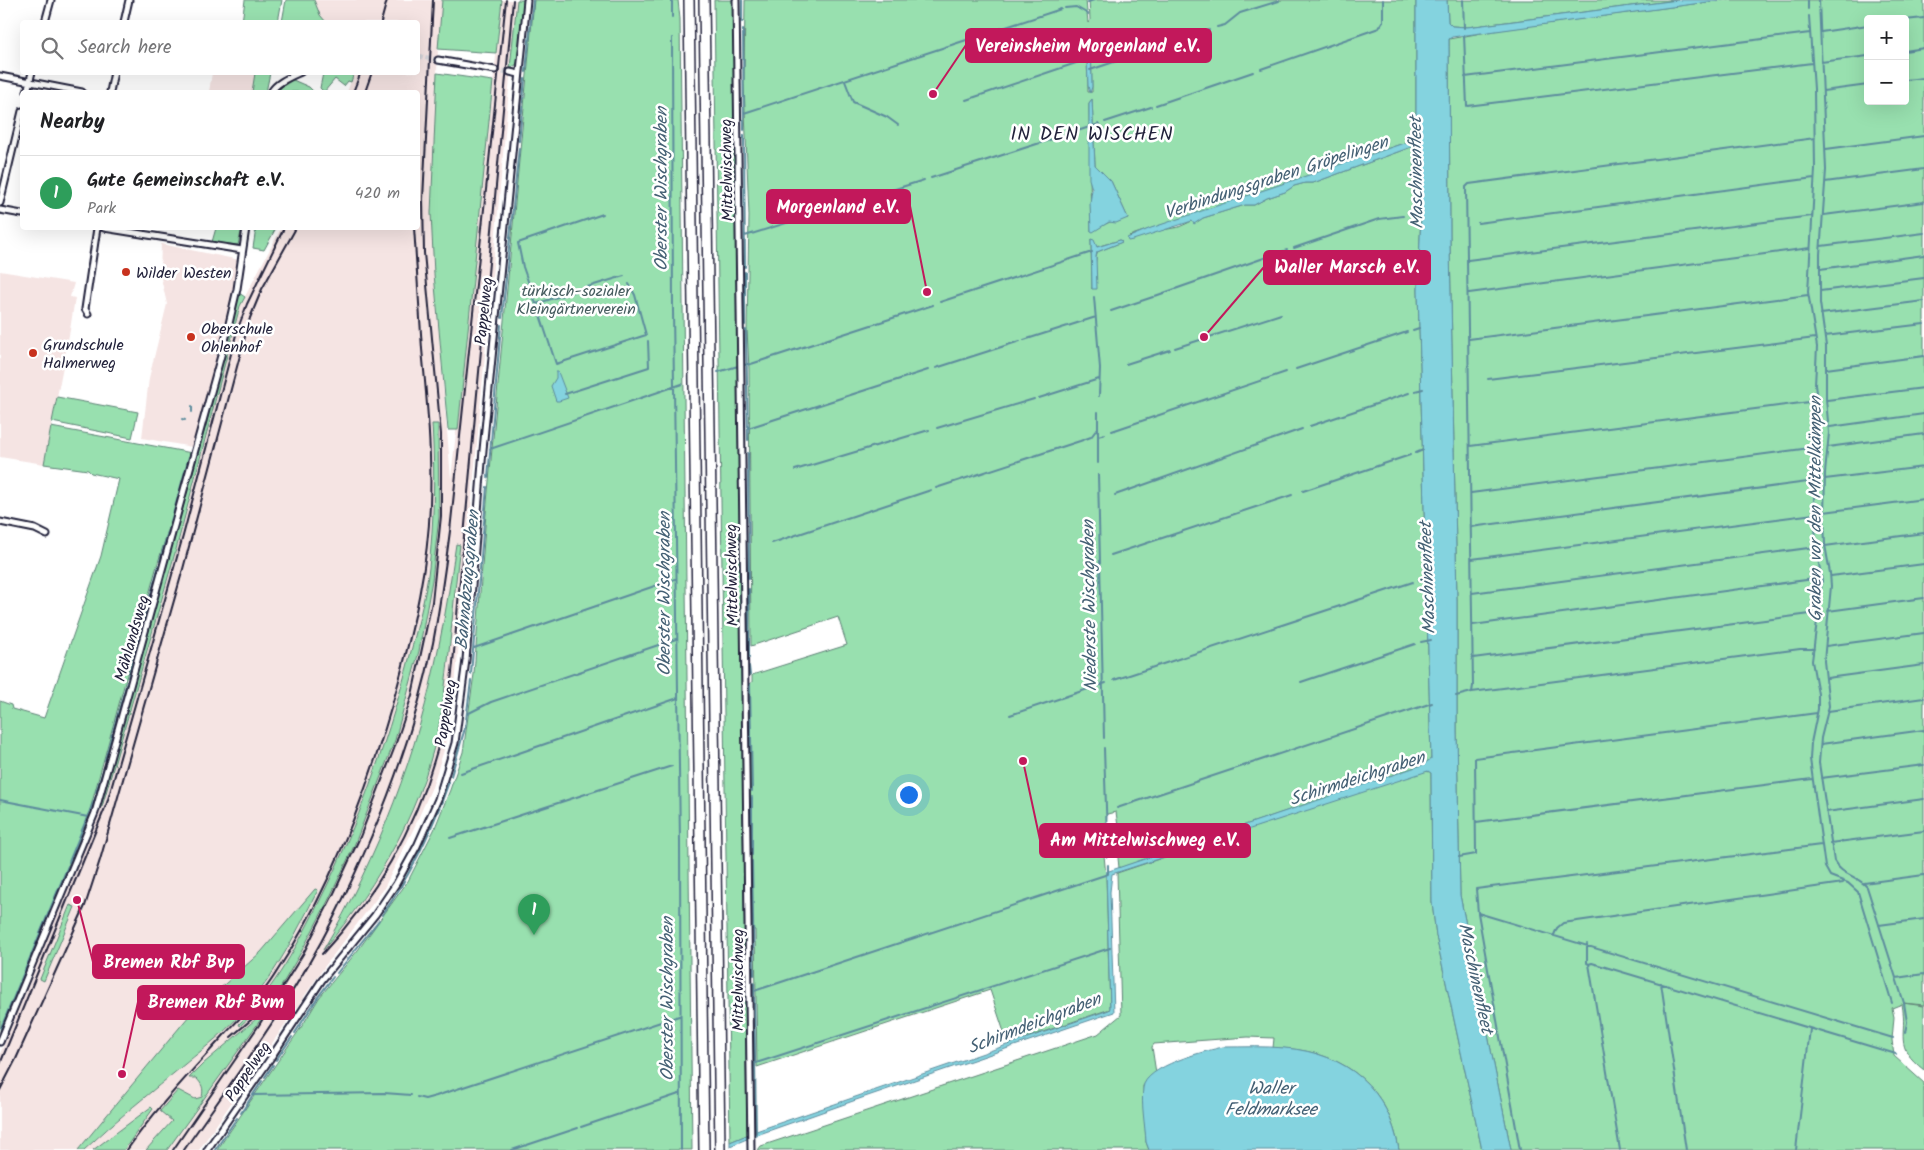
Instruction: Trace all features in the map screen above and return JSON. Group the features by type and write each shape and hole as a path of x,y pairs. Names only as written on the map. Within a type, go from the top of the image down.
{"highway":[{"path":"689,0 704,1150"},
{"path":"704,0 720,1150"}],"street":[{"path":"46,20 51,0"},
{"path":"124,20 129,0"},
{"name":"Pappelweg","path":"207,1150 322,980 375,916 396,884 417,846 438,799 455,742 466,660 483,450 527,0"},
{"name":"Mittelwischweg","path":"736,0 751,1150"},
{"path":"438,60 495,70"},
{"path":"510,72 519,74"},
{"path":"28,90 31,75"},
{"path":"110,90 113,75"},
{"path":"273,90 296,75"},
{"path":"0,76 73,90"},
{"path":"0,203 20,119"},
{"path":"0,210 20,214"},
{"path":"88,314 85,309 97,230"},
{"path":"117,230 242,250"},
{"name":"Mählandsweg","path":"0,1042 97,804 225,341 237,289 246,230"},
{"path":"0,522 35,529 47,535"}],"shaded area":[{"path":"314,0 442,0 431,213 434,274 451,479 502,0 517,0 454,697 444,750 432,787 383,890 325,966 199,1150 167,1150 267,1010 203,1064 190,1078 196,1078 202,1084 202,1097 195,1099 178,1090 160,1111 172,1121 146,1150 124,1150 152,1109 151,1107 93,1150 84,1150 205,1048 246,1008 264,986 291,943 318,891 316,889 261,952 189,1016 78,1150 0,1150 0,1054 102,807 177,546 240,306 280,230 420,230 420,90 348,90 353,75 420,75 420,20 324,20 320,15"},
{"path":"212,75 255,75 252,90 209,90"},
{"name":"Oberschule Ohlenhof","path":"161,244 239,261 232,305 192,447 142,438 149,378 167,304 160,274"},
{"name":"Grundschule Halmerweg","path":"0,271 74,283 70,297 75,298 70,330 44,464 0,457"}],"green space":[{"path":"245,0 282,0 278,20 242,20"},
{"path":"286,0 314,0 320,15 324,20 282,20"},
{"path":"442,0 502,0 496,53 438,49"},
{"path":"517,0 524,0 518,60 516,65 510,68"},
{"name":"türkisch-sozialer Kleingärtnerverein","path":"534,0 678,0 680,19 692,1150 217,1150 319,998 358,950 408,881 434,830 463,752 474,674 486,513"},
{"path":"714,0 733,0 747,1135 730,1142"},
{"path":"745,0 1086,0 1088,23 1090,20 1089,0 1416,0 1416,132 1410,141 1129,236 1179,227 1192,221 1197,222 1203,218 1245,205 1254,205 1285,192 1294,186 1313,183 1414,146 1416,150 1414,191 1417,206 1421,213 1418,290 1431,759 1422,765 1119,868 1118,858 1121,848 1116,812 1107,814 1104,855 1110,1009 1008,1044 990,990 757,1067 755,930 750,929 749,684 752,682 752,675 847,645 838,617 751,646 747,329 749,216 744,83","holes":["1086,30 1091,32 1092,92 1088,92","1092,99 1095,165 1111,181 1128,218 1110,222 1091,231 1089,103","1091,239 1096,247 1120,240 1122,242 1097,252 1092,289"]},
{"path":"1447,0 1678,0 1467,27 1452,26 1448,22"},
{"path":"1723,0 1924,0 1924,1005 1903,1003 1924,1006 1924,1070 1908,1054 1905,1047 1903,1040 1902,1004 1892,1008 1894,1017 1892,1040 1894,1056 1924,1083 1924,1150 1511,1150 1460,895 1457,600 1450,245 1449,39 1492,31"},
{"path":"437,73 493,81 458,430 448,430 434,274 431,213"},
{"path":"255,75 270,75 266,90 252,90"},
{"path":"322,75 353,75 351,82 348,81 344,86 335,79 326,90 320,88"},
{"path":"293,80 312,90 279,90"},
{"path":"215,230 242,230 238,245 212,242"},
{"path":"256,230 275,230 264,250 253,248"},
{"path":"239,293 245,297 240,306 177,546 102,807 99,806 206,425"},
{"path":"57,397 138,412 132,438 52,422"},
{"path":"432,424 438,424 439,517 432,580 419,651 395,740 354,846 300,954 279,990 240,1026 239,1024 275,980 313,915 359,813 389,726 407,667 425,593 429,568 434,496"},
{"path":"51,427 192,453 156,569 88,817 0,1032 0,701 11,705 12,709 44,718 101,556 119,479 91,473 88,470 44,464"},
{"path":"456,544 460,545 444,694 434,747 424,779 398,840 381,870 344,925 323,950 343,915 378,841 408,764 430,685 444,620"},
{"path":"1423,771 1431,772 1432,902 1436,936 1482,1150 1399,1150 1393,1126 1384,1106 1372,1088 1357,1074 1339,1063 1319,1055 1297,1050 1273,1048 1274,1038 1248,1037 1154,1044 1152,1047 1156,1073 1149,1077 1143,1086 1146,1142 1149,1150 758,1150 761,1146 1098,1034 1121,1015 1117,873"},
{"path":"315,889 318,890 286,951 258,994 233,1023 84,1150 78,1150 189,1016 261,952"},
{"path":"70,905 75,907 44,981 40,979"},
{"path":"269,1008 167,1150 146,1150 172,1121 160,1111 178,1090 195,1099 202,1097 203,1089 200,1082 196,1078 189,1078"},
{"path":"151,1107 153,1109 124,1150 93,1150"}],"water":[{"name":"Maschinenfleet","path":"1416,0 1447,0 1448,22 1452,26 1467,27 1678,0 1723,0 1452,37 1449,39 1450,245 1457,601 1460,895 1511,1150 1482,1150 1436,936 1432,902 1431,773 1428,771 1112,874 1110,892 1114,1012 856,1100 730,1146 730,1142 759,1130 1109,1010 1106,872 1422,765 1431,759 1418,290 1421,213 1414,191 1416,150 1414,146 1313,183 1294,186 1285,192 1254,205 1245,205 1203,218 1194,224 1192,221 1133,240 1128,241 1127,238 1151,228 1410,141 1416,132"},
{"path":"1086,30 1091,32 1092,87 1090,93 1088,86"},
{"path":"1092,99 1095,165 1111,181 1128,218 1116,223 1109,222 1093,232 1091,231 1090,203 1092,189 1089,179 1089,103"},
{"path":"1091,239 1094,240 1097,247 1120,240 1122,242 1097,252 1097,289 1092,289"},
{"path":"556,372 558,372 568,398 559,401 556,401 551,386 556,378"},
{"name":"Waller Feldmarksee","path":"1223,1047 1277,1047 1307,1051 1328,1057 1346,1066 1362,1078 1375,1092 1386,1109 1394,1128 1399,1150 1149,1150 1146,1142 1142,1101 1146,1080 1164,1066"}],"waterway":[{"name":"Bahnabzugsgraben","path":"526,72 533,0"},
{"name":"Oberster Wischgraben","path":"672,0 672,17"},
{"path":"742,0 742,22"},
{"name":"Niederste Wischgraben","path":"1088,2 1094,0"},
{"path":"1261,69 1379,28 1383,22 1383,0"},
{"path":"1463,0 1464,28"},
{"path":"1808,0 1808,9"},
{"name":"Graben vor den Mittelkämpen","path":"1819,0 1826,170 1820,254 1820,303 1826,346 1826,399 1829,433 1825,473 1824,517 1825,545 1831,586 1824,661 1829,706 1821,738 1819,763 1834,861 1837,866 1867,887 1904,1003"},
{"path":"1217,27 1225,25 1240,13 1279,1"},
{"path":"1065,8 1076,7 1088,14"},
{"path":"744,113 1061,9"},
{"path":"1809,16 1814,89 1815,169 1808,292 1817,347 1815,385 1820,435 1814,498 1816,547 1822,581 1812,661 1818,694 1818,709 1811,743 1810,759 1825,867 1830,876 1848,883 1858,892 1892,1003"},
{"path":"1909,20 1924,18"},
{"path":"1821,32 1864,26"},
{"path":"743,30 744,130"},
{"path":"1090,70 1209,30"},
{"path":"1465,77 1810,33"},
{"path":"1464,35 1467,106 1812,63"},
{"name":"Oberster Wischgraben","path":"672,38 681,1150"},
{"path":"1909,50 1924,48"},
{"path":"1821,62 1864,57"},
{"path":"966,100 1079,62"},
{"path":"1156,105 1253,72"},
{"path":"1909,80 1924,78"},
{"name":"Bahnabzugsgraben","path":"519,141 525,79"},
{"path":"845,81 853,102 887,117 898,125"},
{"path":"1823,91 1864,86"},
{"path":"1105,122 1151,107"},
{"path":"931,178 1099,124"},
{"path":"744,135 745,267"},
{"path":"1826,149 1924,136"},
{"path":"1456,696 1472,692 1473,686 1466,187 1469,184 1815,138"},
{"name":"Bahnabzugsgraben","path":"502,318 519,148"},
{"path":"1825,182 1924,169"},
{"path":"1478,223 1814,178"},
{"path":"745,236 924,180"},
{"path":"1824,215 1924,202"},
{"name":"Maschinenfleet","path":"1410,215 1422,213"},
{"path":"575,291 536,304 523,267 518,243 603,214"},
{"name":"Maschinenfleet","path":"1294,248 1379,219 1403,216"},
{"path":"1468,260 1812,216"},
{"path":"1821,246 1924,233"},
{"path":"1469,293 1810,248"},
{"path":"1155,296 1287,250"},
{"name":"Verbindungsgraben Gröpelingen","path":"940,302 1092,252"},
{"path":"1820,269 1924,255"},
{"path":"745,272 745,325"},
{"path":"584,288 624,276"},
{"path":"1820,291 1924,278"},
{"path":"539,312 556,364 646,335 635,295 629,284"},
{"path":"1469,339 1808,295"},
{"name":"Niederste Wischgraben","path":"1094,297 1100,368 1099,396"},
{"path":"1111,311 1153,297"},
{"path":"1821,314 1924,301"},
{"name":"Verbindungsgraben Gröpelingen","path":"743,365 933,305"},
{"path":"1175,348 1281,314"},
{"path":"1024,340 1096,317"},
{"path":"1825,336 1924,324"},
{"name":"Bahnabzugsgraben","path":"488,477 501,325"},
{"path":"1413,330 1419,328"},
{"path":"746,330 748,440"},
{"path":"1296,369 1407,332"},
{"path":"1488,379 1815,338"},
{"path":"565,394 649,367 648,341"},
{"path":"936,368 1020,341"},
{"path":"1126,364 1170,350"},
{"path":"1826,369 1924,356"},
{"name":"Verbindungsgraben Gröpelingen","path":"718,372 738,366"},
{"path":"748,428 928,370"},
{"path":"1112,431 1286,372"},
{"path":"1039,398 1099,379"},
{"name":"Verbindungsgraben Gröpelingen","path":"490,449 682,384"},
{"path":"1827,400 1924,388"},
{"path":"1415,391 1423,389"},
{"path":"1310,426 1409,393"},
{"path":"937,428 1034,399"},
{"path":"1470,446 1817,401"},
{"path":"192,406 192,412"},
{"name":"Niederste Wischgraben","path":"1098,412 1098,463"},
{"path":"1830,427 1924,414"},
{"path":"193,446 200,422"},
{"path":"936,488 1091,437 1097,429"},
{"path":"1115,495 1302,429"},
{"path":"795,470 929,430"},
{"name":"Niederste Wischgraben","path":"1098,436 1105,434"},
{"path":"1828,447 1924,434"},
{"path":"1471,493 1818,447"},
{"path":"1416,453 1423,450"},
{"path":"748,453 749,579"},
{"path":"1303,491 1410,455"},
{"path":"169,529 189,457"},
{"path":"1825,479 1924,467"},
{"name":"Niederste Wischgraben","path":"1098,474 1104,738"},
{"path":"1471,527 1815,481"},
{"name":"Bahnabzugsgraben","path":"471,674 487,487"},
{"path":"772,543 931,490"},
{"path":"1111,555 1292,495"},
{"path":"1824,512 1924,499"},
{"path":"1472,559 1814,514"},
{"path":"160,561 168,532"},
{"path":"1825,546 1924,533"},
{"path":"1472,593 1816,547"},
{"path":"1831,576 1924,564"},
{"path":"140,633 159,565"},
{"name":"Maschinenfleet","path":"1419,580 1429,578"},
{"path":"1473,625 1821,578"},
{"path":"474,648 675,579"},
{"name":"Maschinenfleet","path":"1114,680 1413,582"},
{"path":"749,589 749,657"},
{"path":"1828,611 1924,598"},
{"path":"1473,658 1818,613"},
{"path":"1826,646 1924,633"},
{"path":"128,677 139,637"},
{"path":"467,714 491,702 676,639"},
{"name":"Maschinenfleet","path":"1421,642 1431,640"},
{"path":"1301,682 1415,644"},
{"path":"1472,692 1800,649 1814,649"},
{"path":"1827,678 1924,665"},
{"path":"749,666 750,675"},
{"name":"Bahnabzugsgraben","path":"451,776 465,728 471,681"},
{"path":"113,731 127,682"},
{"path":"1010,715 1106,683"},
{"path":"750,684 752,791"},
{"path":"461,773 678,698"},
{"path":"1828,711 1924,698"},
{"path":"1117,808 1432,703"},
{"path":"1459,857 1476,854 1475,758 1817,713"},
{"path":"1821,744 1924,730"},
{"path":"105,760 112,734"},
{"name":"Niederste Wischgraben","path":"1104,748 1107,857"},
{"path":"1821,778 1924,765"},
{"path":"450,838 672,766"},
{"path":"96,792 104,767"},
{"path":"1476,822 1812,779"},
{"name":"Bahnabzugsgraben","path":"382,915 412,868 436,817 449,782"},
{"path":"69,862 96,796"},
{"path":"752,797 752,855"},
{"path":"1826,812 1924,799"},
{"path":"0,800 88,817"},
{"path":"1830,843 1924,831"},
{"name":"Maschinenfleet","path":"1520,1150 1478,913 1476,889 1821,845"},
{"path":"752,861 754,975"},
{"path":"754,991 1108,874 1108,865"},
{"path":"1,1028 68,866"},
{"path":"1864,883 1924,875"},
{"path":"1554,935 1557,928 1563,923 1843,883"},
{"name":"Maschinenfleet","path":"1478,913 1893,1038"},
{"path":"1879,925 1924,919"},
{"name":"Bahnabzugsgraben","path":"337,973 379,920"},
{"path":"1587,944 1587,963 1589,964 1620,1150"},
{"path":"756,1063 1110,948"},
{"path":"1589,964 1592,963 1896,1054"},
{"path":"1896,978 1924,974"},
{"name":"Bahnabzugsgraben","path":"295,1033 333,977"},
{"path":"754,983 756,1133"},
{"path":"1661,983 1686,1150"},
{"path":"1904,1003 1907,1022 1905,1033"},
{"path":"417,1097 425,1099 436,1096 679,1016"},
{"path":"1796,1150 1810,1029"},
{"name":"Bahnabzugsgraben","path":"276,1060 292,1037"},
{"name":"Bahnabzugsgraben","path":"265,1077 273,1065"},
{"name":"Bahnabzugsgraben","path":"241,1113 262,1081"},
{"path":"253,1095 384,1093 411,1095"},
{"path":"581,1127 679,1094"},
{"name":"Bahnabzugsgraben","path":"215,1150 237,1118"},
{"path":"512,1150 578,1128"}],"tunnel":[{"path":"420,56 438,60"},
{"path":"495,70 510,72"}],"railway":[{"path":"382,20 387,0"},
{"path":"173,1150 259,1025 303,954 360,837 394,749 412,695 432,602 441,516 441,434 424,253 423,199 433,0"},
{"path":"184,1150 282,1008 333,919 379,819 404,750 425,679 433,643 450,531 506,0"},
{"path":"322,954 363,905 397,851 423,793 434,762 446,714 453,662 513,0"},
{"path":"354,90 360,75"},
{"path":"366,90 371,75"},
{"path":"0,1064 107,803 183,536 237,331 247,304 283,230"},
{"path":"0,1090 16,1059 85,906 100,860 183,569 250,318 262,289 295,230"},
{"path":"127,1150 174,1090 257,999 269,984 295,943 314,908 347,835 362,798 387,722 415,618 429,528 429,427 414,230"},
{"path":"231,1037 267,1006"}],"place":[{"name":"Vereinsheim Morgenland e.V.","path":"933,94"},
{"name":"Wilder Westen","path":"126,272"},
{"name":"Morgenland e.V.","path":"927,292"},
{"name":"Oberschule Ohlenhof","path":"191,337"},
{"name":"Waller Marsch e.V.","path":"1204,337"},
{"name":"Grundschule Halmerweg","path":"33,353"},
{"name":"Am Mittelwischweg e.V.","path":"1023,761"},
{"name":"Bremen Rbf Bvp","path":"77,900"},
{"name":"Gute Gemeinschaft e.V.","path":"534,935"},
{"name":"Bremen Rbf Bvm","path":"122,1074"}],"district":[{"name":"IN DEN WISCHEN","path":"1092,133"}],"water label":[{"name":"Schirmdeichgraben","path":"1357,778"},
{"name":"Schirmdeichgraben","path":"1034,1023"}]}
